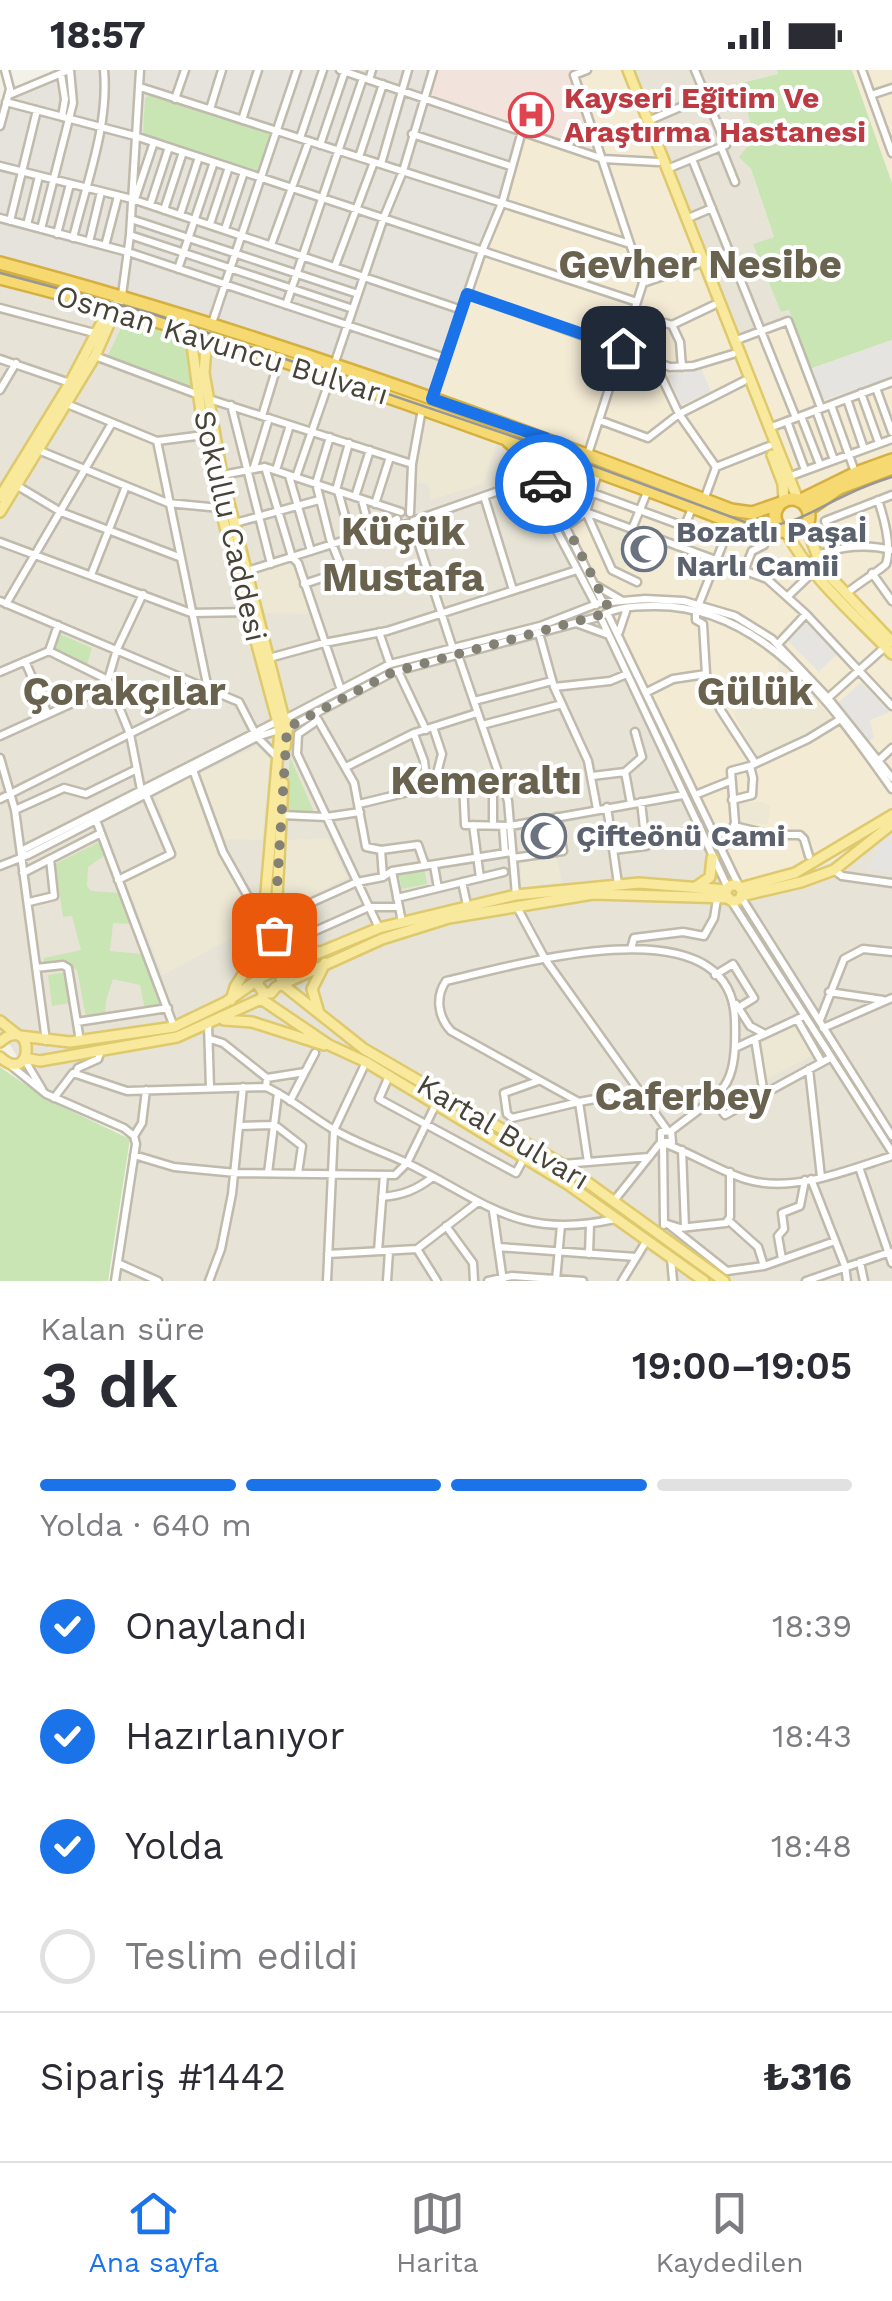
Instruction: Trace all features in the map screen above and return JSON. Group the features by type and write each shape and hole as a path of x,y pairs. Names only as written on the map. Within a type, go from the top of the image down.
{"highway":[{"name":"Osman Kavuncu Bulvarı","path":"0,262 538,443 598,472 648,490 752,513 794,503"},
{"name":"Osman Kavuncu Bulvarı","path":"0,278 116,300 190,330 209,330 279,360 332,372"},
{"name":"Osman Kavuncu Bulvarı","path":"427,404 506,438 588,454 731,522 768,532 784,531"},
{"path":"506,438 535,477"},
{"path":"535,477 538,443"},
{"path":"794,503 806,526 796,532 784,531 775,516 794,503 892,460"},
{"path":"794,503 892,468"}],"main road":[{"path":"626,70 686,218 714,305 783,484 794,503"},
{"path":"626,70 788,477 794,503"},
{"path":"0,497 116,300"},
{"path":"0,512 95,356 116,300"},
{"name":"Sokullu Caddesi","path":"190,330 234,523 248,612 282,725 264,926 264,978"},
{"name":"Sokullu Caddesi","path":"209,330 204,435 220,508 268,658 282,725 274,935 279,985"},
{"path":"806,526 822,568 890,644"},
{"path":"784,531 814,571 890,644"},
{"path":"0,1042 8,1036 80,1041 174,1027 231,1000 279,970 379,928 467,905 594,894 716,899 795,873 892,815"},
{"path":"3,1062 40,1061 176,1037 382,939 516,900 618,884 734,893 801,882 834,869 892,824"},
{"path":"693,888 709,879 717,854"},
{"path":"826,857 837,858 834,869"},
{"path":"274,935 302,950 322,952"},
{"path":"231,1000 263,943"},
{"path":"320,1016 312,988 325,963"},
{"path":"264,978 275,979 279,985"},
{"path":"262,996 258,988 264,978"},
{"name":"Kartal Bulvarı","path":"279,985 364,1048 562,1164 724,1281"},
{"name":"Kartal Bulvarı","path":"262,996 329,1044 366,1062 524,1158 704,1281"},
{"path":"0,1022 27,1045 24,1059"},
{"path":"212,1022 252,1022 329,1044"}],"street":[{"path":"0,126 8,98 5,70"},
{"path":"8,98 70,70 74,98 66,118 42,229"},
{"path":"72,238 100,127 106,92 104,70"},
{"path":"116,300 130,235 140,70"},
{"path":"175,98 184,70"},
{"path":"210,110 222,70"},
{"path":"242,120 258,70"},
{"path":"209,330 298,70"},
{"path":"300,138 322,70"},
{"path":"286,305 339,150 372,70"},
{"path":"335,266 377,163 408,70"},
{"path":"311,551 292,476 403,171 433,70"},
{"path":"587,70 574,76 644,283 588,454"},
{"path":"695,70 735,182"},
{"path":"862,70 892,152"},
{"path":"320,145 342,71 602,159 662,165 692,159 723,146"},
{"path":"61,74 66,118"},
{"path":"359,157 383,84"},
{"path":"140,87 630,244"},
{"path":"872,95 892,88"},
{"path":"648,121 706,96"},
{"path":"8,98 37,110 154,142 637,302"},
{"path":"10,221 37,110"},
{"path":"522,130 502,203 427,404 412,464 405,518 504,789 516,900 545,959 638,1091 670,1132 696,1155"},
{"path":"412,134 510,166"},
{"path":"272,245 309,141"},
{"path":"133,200 154,142"},
{"path":"150,205 169,147"},
{"path":"164,210 184,152"},
{"path":"180,215 199,157"},
{"path":"692,159 820,465"},
{"path":"178,268 214,162"},
{"path":"0,166 150,205 462,310"},
{"path":"210,224 229,167"},
{"path":"224,229 244,172"},
{"path":"26,226 39,176"},
{"path":"57,234 70,184"},
{"path":"89,242 101,192"},
{"path":"105,246 118,196"},
{"path":"686,218 712,208"},
{"path":"0,218 128,252 446,358"},
{"path":"131,219 358,294"},
{"path":"130,235 353,309"},
{"path":"644,283 729,252"},
{"path":"467,294 670,367 733,354"},
{"path":"634,314 672,325 714,305"},
{"path":"0,308 98,334"},
{"path":"734,341 788,321 834,460"},
{"path":"672,325 680,342 682,367"},
{"path":"95,356 204,397 412,464"},
{"path":"0,360 70,383"},
{"path":"249,468 279,360"},
{"path":"619,361 661,376 679,414 716,467"},
{"path":"0,390 16,364"},
{"path":"599,420 648,438 679,414 744,381"},
{"path":"768,428 892,382"},
{"path":"788,477 892,435 876,388"},
{"path":"861,394 879,443"},
{"path":"847,399 864,449"},
{"path":"67,404 156,441 204,435"},
{"path":"231,405 271,564"},
{"path":"831,405 856,473"},
{"path":"786,421 805,470"},
{"path":"112,423 36,554 3,602 239,702 256,734 279,760"},
{"path":"276,470 290,424"},
{"path":"304,584 343,570 316,484 330,437"},
{"path":"156,441 191,614 211,690"},
{"path":"349,444 337,491 351,538"},
{"path":"677,546 716,467 769,446"},
{"path":"38,450 168,504 220,508"},
{"path":"370,450 358,498 372,531"},
{"path":"375,504 390,457"},
{"path":"222,475 265,467 405,518"},
{"path":"265,467 292,557 340,688"},
{"path":"598,472 586,512 612,570 637,582"},
{"path":"535,477 566,526 596,586 609,636 683,796 717,854"},
{"path":"535,477 586,590 618,633 695,796 734,893 822,1062"},
{"path":"243,573 535,477 590,492 724,541"},
{"path":"16,485 61,512 179,557"},
{"path":"91,576 126,486"},
{"path":"632,529 648,490"},
{"path":"836,548 824,521 892,495"},
{"path":"484,496 512,590"},
{"path":"234,523 319,500"},
{"path":"846,594 885,566 892,550 878,500"},
{"path":"566,526 586,512"},
{"path":"586,512 767,579 806,614 892,706"},
{"path":"731,522 696,620 703,624 706,674 720,709 752,764 752,795 732,800"},
{"path":"816,554 891,539"},
{"path":"0,542 191,614 248,612"},
{"path":"744,571 752,551 764,545"},
{"path":"873,545 892,550"},
{"path":"268,658 380,632 577,570"},
{"path":"787,596 814,571"},
{"path":"872,573 892,600"},
{"path":"596,586 625,604"},
{"path":"576,614 586,590"},
{"path":"118,880 170,854 135,770 130,734 109,683 116,650 143,594"},
{"path":"618,633 625,604"},
{"path":"20,856 25,849 256,734 317,715 398,671 576,614 625,604 698,607 742,620 778,644 828,698 892,778"},
{"path":"698,607 760,638 798,672 892,789"},
{"path":"282,725 340,688 390,664 540,633 575,623 601,609"},
{"path":"778,644 806,614"},
{"path":"575,623 609,636"},
{"path":"0,672 49,651 58,625"},
{"path":"380,632 390,664"},
{"path":"540,633 553,684 581,742 597,809"},
{"path":"828,698 890,644"},
{"path":"49,651 109,683"},
{"path":"25,662 47,712"},
{"path":"398,671 442,754 430,785"},
{"path":"474,701 553,684 610,681 627,674"},
{"path":"646,692 673,679 706,674"},
{"path":"0,736 109,683"},
{"path":"0,799 211,690"},
{"path":"482,725 562,704"},
{"path":"346,767 414,734 478,712"},
{"path":"317,715 346,767 360,808 364,844 370,850 418,845 438,888"},
{"path":"317,715 299,732 295,742 297,754 379,928"},
{"path":"717,854 734,826 730,772 824,731 839,720"},
{"path":"592,776 625,772 642,756 635,732"},
{"path":"0,866 194,770 256,734"},
{"path":"414,734 430,785"},
{"path":"247,742 267,748"},
{"path":"878,761 892,748"},
{"path":"0,758 14,810 29,902 46,1041"},
{"path":"14,810 64,788 86,794 135,770"},
{"path":"194,770 223,852 264,926"},
{"path":"613,850 646,846 625,772"},
{"path":"695,796 730,781"},
{"path":"463,784 465,825 507,826 683,796"},
{"path":"281,816 326,816 430,785 504,789"},
{"path":"493,788 493,826"},
{"path":"608,808 618,884"},
{"path":"276,918 392,871 510,854 563,852 557,817"},
{"path":"96,820 174,1027"},
{"path":"473,825 480,878"},
{"path":"734,826 772,835 801,835 808,856"},
{"path":"23,873 101,833"},
{"path":"381,850 384,877"},
{"path":"29,902 54,896 50,859"},
{"path":"834,869 842,876 892,882"},
{"path":"392,871 402,922"},
{"path":"287,944 369,907 504,872"},
{"path":"462,882 467,905"},
{"path":"734,893 892,1136"},
{"path":"631,948 634,938 683,932 704,936 714,918 716,899"},
{"path":"580,1102 449,1028 441,1014 439,998 446,981 545,959 631,948 680,953 716,975 750,1026 766,1034"},
{"path":"821,1025 838,966 850,954 867,949 892,952"},
{"path":"716,975 733,964 754,998 738,1008"},
{"path":"36,968 68,968 80,1041"},
{"path":"830,992 889,1000"},
{"path":"614,1202 670,1132 731,1079 732,999"},
{"path":"821,1025 889,1000"},
{"path":"77,1022 168,1008"},
{"path":"734,1048 800,1018"},
{"path":"662,1142 760,1182 808,1180 892,1154 800,1018"},
{"path":"210,1088 212,1022"},
{"path":"755,1039 764,1095"},
{"path":"210,1040 223,1043 278,1093 334,1130 407,1163 493,1210 541,1224 590,1224 616,1218"},
{"path":"75,1074 78,1068 98,1058 101,1050"},
{"path":"290,1101 315,1052"},
{"path":"712,1098 725,1115 830,1058"},
{"path":"24,1059 50,1096"},
{"path":"3,1062 50,1096 134,1136"},
{"path":"328,1281 334,1130 366,1062"},
{"path":"809,1068 821,1177"},
{"path":"50,1096 68,1076 75,1074 125,1091 244,1087 304,1072"},
{"path":"389,1076 379,1099 516,1173 524,1158"},
{"path":"539,1080 504,1093 508,1116 638,1091"},
{"path":"209,1281 236,1173 244,1087"},
{"path":"115,1281 134,1136 142,1123 146,1089"},
{"path":"268,1173 278,1093"},
{"path":"580,1102 588,1162"},
{"path":"134,1154 174,1167 236,1173 398,1174 436,1103"},
{"path":"650,1108 662,1142 667,1224 660,1235"},
{"path":"239,1126 273,1125 302,1146 298,1173"},
{"path":"662,1142 672,1142 670,1132"},
{"path":"682,1150 684,1228"},
{"path":"562,1164 649,1158"},
{"path":"859,1167 892,1263"},
{"path":"730,1172 729,1221 758,1248 764,1266"},
{"path":"378,1251 384,1175"},
{"path":"382,1196 400,1195 432,1177"},
{"path":"808,1180 845,1266 847,1281"},
{"path":"782,1259 778,1236 784,1231 782,1213 800,1206 808,1180"},
{"path":"328,1254 417,1249 478,1202"},
{"path":"493,1210 503,1280"},
{"path":"667,1224 684,1228 729,1221"},
{"path":"589,1254 590,1224"},
{"path":"667,1224 728,1271 764,1266 835,1242"},
{"path":"556,1280 560,1225"},
{"path":"446,1226 473,1263 474,1281"},
{"path":"622,1281 647,1240"},
{"path":"498,1247 636,1257"},
{"path":"417,1249 437,1281"},
{"path":"387,1281 389,1250"},
{"path":"806,1281 891,1252"},
{"path":"671,1257 673,1281"},
{"path":"860,1262 864,1281"},
{"path":"120,1264 158,1281"},
{"path":"488,1281 512,1276 583,1281"}],"shaded area":[{"path":"70,70 435,70 522,132 430,404 116,301 0,271 0,126 9,94"},
{"name":"Kayseri Eğitim Ve Araştırma Hastanesi","path":"435,70 586,70 574,75 603,158 426,98"},
{"path":"586,70 625,70 731,343 793,320 811,369 892,340 892,821 830,863 764,887 735,893 533,470 536,443 430,404 522,132 574,75"},
{"path":"625,70 777,70 779,74 740,83 735,95 738,103 746,106 754,139 740,157 751,169 774,237 754,244 782,312 789,310 793,320 731,344"},
{"path":"852,70 892,70 892,183"},
{"path":"0,271 116,301 536,443 600,609 735,892 817,869 892,821 892,1281 115,1281 134,1136 55,1097 31,1079 10,1045 0,1045"},
{"path":"892,340 892,377 821,401 810,369"},
{"path":"699,363 711,392 681,405 668,376"},
{"path":"426,416 498,440 484,483 431,500 428,484 415,483"},
{"path":"116,427 152,440 166,498 93,468"},
{"path":"586,512 639,532 622,575 612,570"},
{"path":"294,562 310,614 262,613 255,570"},
{"path":"808,624 837,654 819,672 789,642 789,637"},
{"path":"778,658 832,719 824,729 758,758 733,713 749,699 780,694"},
{"path":"861,682 890,712 870,720 874,738 867,743 837,704"},
{"path":"258,746 270,758 262,840 222,839 197,775"},
{"path":"192,776 210,837 258,924 163,975 125,881 177,854 156,796"},
{"path":"737,802 763,802 770,806 768,824 739,823"},
{"path":"892,830 892,873 868,869 876,853 871,843"},
{"path":"328,838 347,877 283,910 286,840"},
{"path":"556,854 562,882 521,888 521,859"},
{"path":"795,1025 812,1056 767,1079 761,1044"},
{"path":"649,1252 669,1266 671,1281 626,1281"}],"green space":[{"path":"777,70 852,70 892,183 892,340 810,369 789,310 781,312 753,244 774,237 751,169 739,157 754,139 746,106 735,98 735,90 741,83 778,74"},
{"path":"155,92 275,132 262,174 143,136 145,98"},
{"path":"127,316 187,335 195,388 191,390 150,375 149,371 126,362 123,365 106,359"},
{"path":"60,634 92,648 86,668 52,651"},
{"path":"290,757 315,814 291,814 285,807"},
{"path":"99,842 104,856 88,867 87,886 91,891 118,893 131,924 113,923 110,951 142,954 161,1004 145,1010 140,985 113,979 105,1017 87,1022 77,970 68,965 43,968 44,958 81,950 72,916 63,917 55,864"},
{"path":"424,868 427,884 401,889 400,878 396,877 399,871"},
{"path":"67,972 71,1003 52,1006 48,975"},
{"path":"0,1067 46,1099 130,1139 108,1281 0,1281"}],"tram line":[{"path":"0,273 150,313 532,443 753,525 790,521 892,477"}],"way so far":[{"path":"274,935 287,728 393,672 607,613 608,607 545,484"}],"place":[{"name":"Kayseri Eğitim Ve Araştırma Hastanesi","path":"531,115"},
{"name":"Bozatlı Paşaİ Narlı Camii","path":"644,549"},
{"name":"Çifteönü Cami","path":"544,836"}],"district":[{"name":"Gevher Nesibe","path":"700,264"},
{"name":"Küçük Mustafa","path":"403,554"},
{"name":"Çorakçılar","path":"124,691"},
{"name":"Gülük","path":"755,691"},
{"name":"Kemeraltı","path":"486,780"},
{"name":"Caferbey","path":"683,1096"}],"route":[{"path":"545,484 540,474 545,438 432,399 467,294 623,348"}]}
